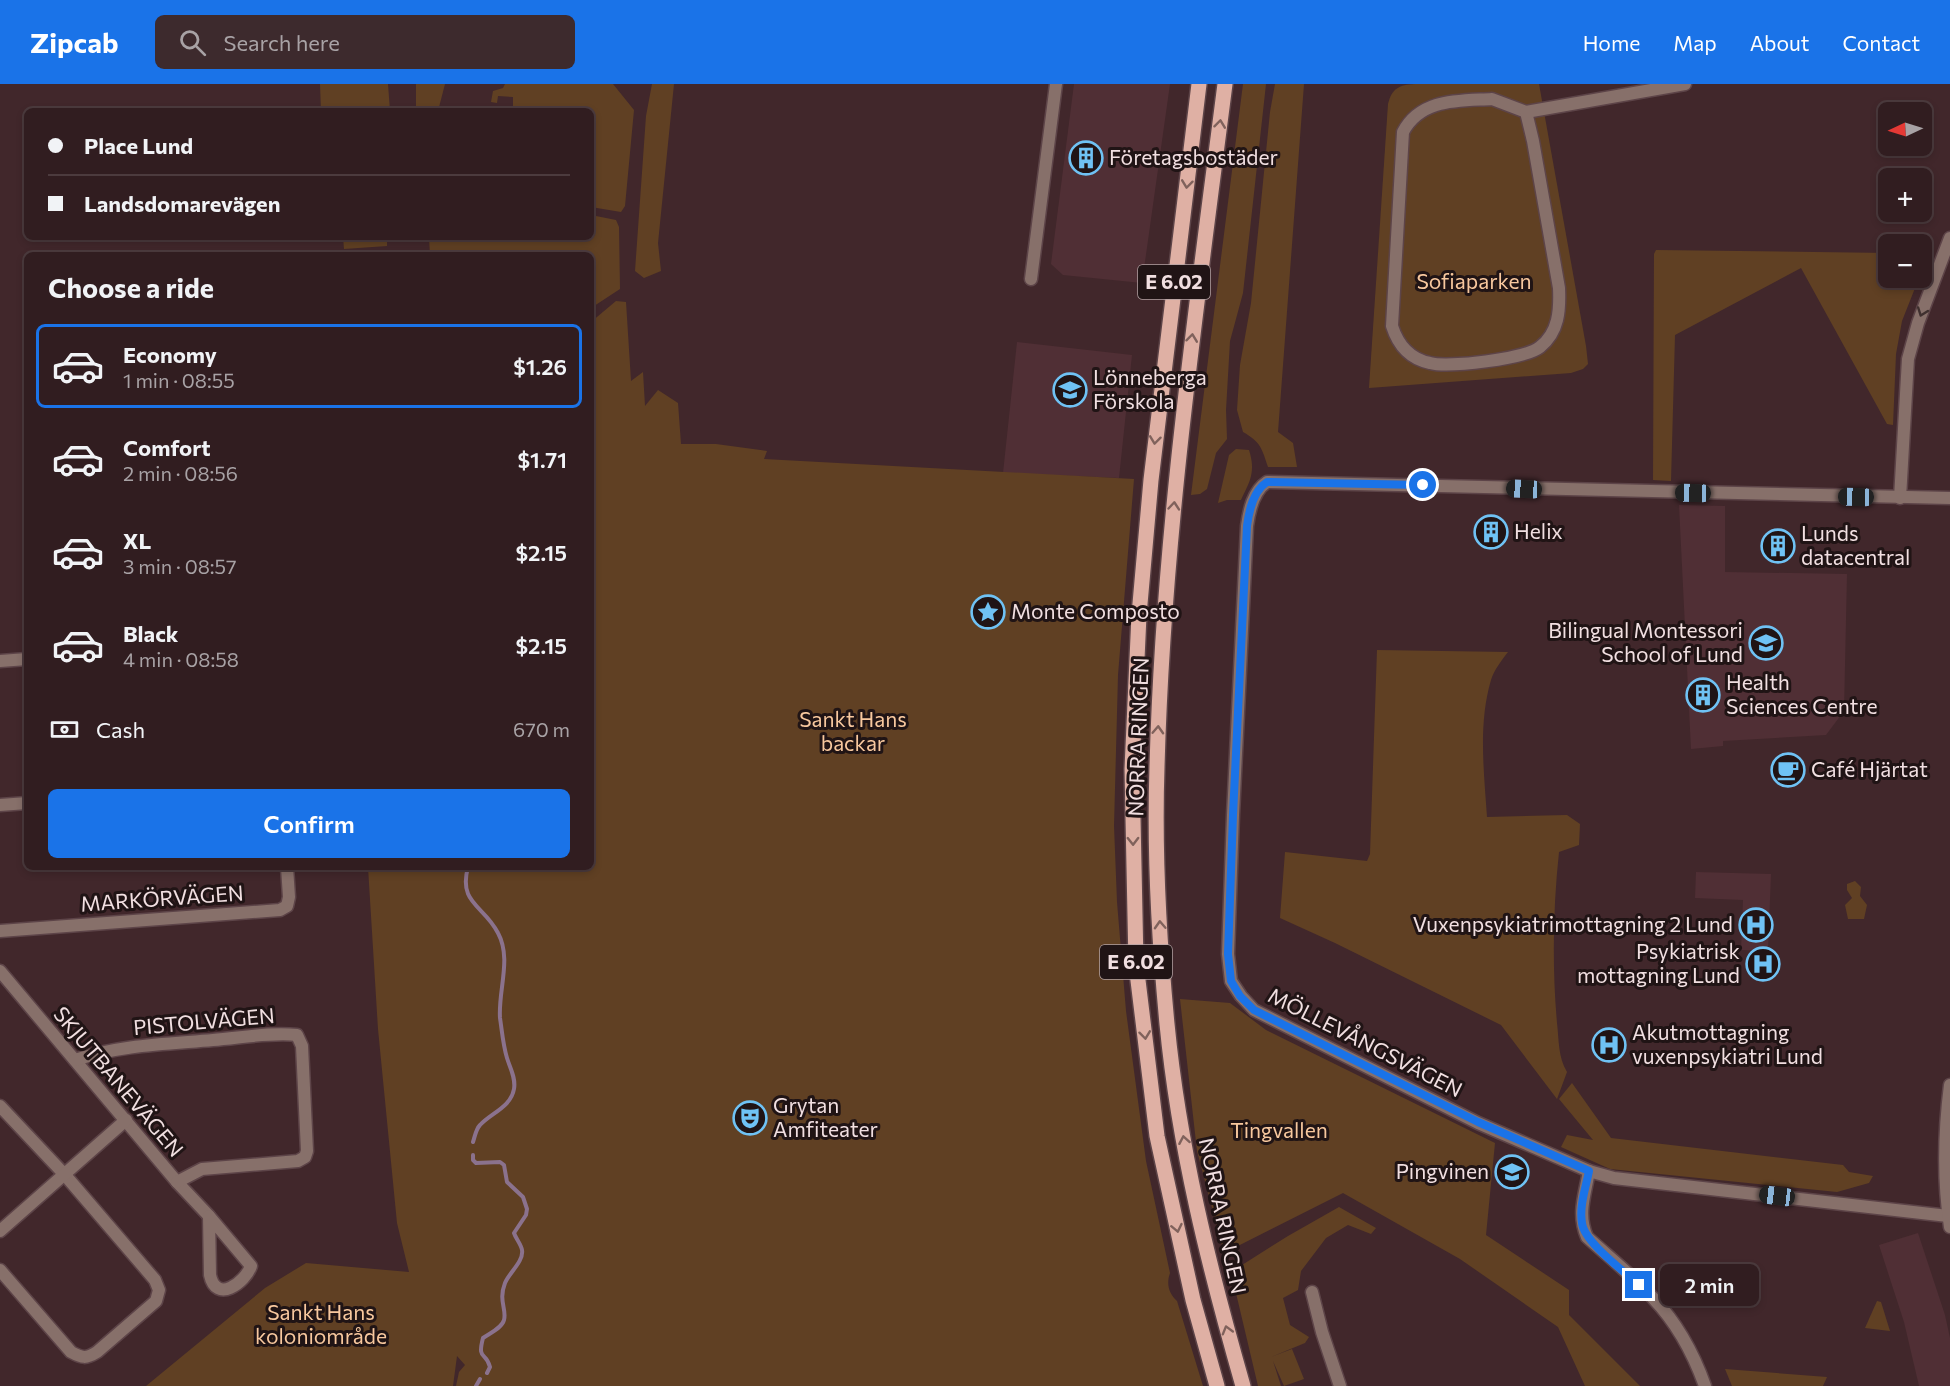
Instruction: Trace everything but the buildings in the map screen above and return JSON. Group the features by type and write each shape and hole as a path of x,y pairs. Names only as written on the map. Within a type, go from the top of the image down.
{"main road":[{"name":"NORRA RINGEN","path":"1199,84 1150,480 1139,615 1131,769 1136,964 1157,1136 1193,1300 1217,1386"},
{"name":"NORRA RINGEN","path":"1225,84 1187,382 1164,618 1156,769 1157,856 1168,1028 1182,1134 1204,1242 1243,1386"}],"street":[{"path":"1031,279 1056,84"},
{"path":"1526,112 1558,288 1560,308 1557,326 1540,347 1525,354 1440,364 1429,363 1414,357 1401,346 1392,326 1403,132 1409,120 1436,104 1492,99 1526,112 1685,84"},
{"path":"1950,238 1918,322 1908,359 1900,498 1950,498"},
{"name":"MÖLLEVÅNGSVÄGEN","path":"1900,498 1267,482 1256,494 1247,526 1228,954 1231,981 1240,996 1254,1010 1478,1122 1589,1171 1614,1178 1949,1221"},
{"path":"0,662 24,659"},
{"path":"0,804 24,803"},
{"name":"MARKÖRVÄGEN","path":"0,931 280,909 287,906 289,897 287,870"},
{"name":"SKJUTBANEVÄGEN","path":"0,970 177,1182 209,1216 251,1266 248,1274 230,1288 223,1290 212,1283 210,1275 209,1216"},
{"name":"PISTOLVÄGEN","path":"75,1060 98,1052 130,1047 269,1035 297,1035 302,1047 308,1151 305,1157 298,1161 202,1169 177,1182"},
{"path":"1949,1221 1945,1160 1950,1085"},
{"path":"0,1106 64,1175 155,1280 159,1290 156,1301 97,1352 88,1358 81,1358 70,1352 0,1270"},
{"path":"0,1231 126,1120"},
{"path":"1589,1171 1581,1213 1582,1225 1587,1237 1653,1297 1667,1314 1683,1339 1705,1386"},
{"path":"1312,1292 1322,1332 1340,1386"}],"shaded area":[{"path":"1074,84 1170,84 1142,283 1063,275 1051,264"},
{"name":"Lönneberga Förskola","path":"1017,342 1132,355 1119,478 1003,473"},
{"name":"Bilingual Montessori School of Lund","path":"1679,505 1725,506 1725,572 1847,574 1844,711 1826,735 1723,741 1723,746 1691,749"},
{"name":"Vuxenpsykiatrimottagning 2 Lund","path":"1696,872 1771,874 1768,951 1741,950 1743,900 1695,898"},
{"path":"1918,1233 1945,1315 1950,1338 1950,1386 1919,1386 1904,1322 1879,1245"}],"green space":[{"path":"320,84 388,84 390,108 321,108"},
{"path":"416,84 445,84 439,108 416,108"},
{"path":"505,84 613,84 634,110 625,206 621,212 594,208 594,108 513,108 513,97 498,96 497,103 491,102 493,91 503,88"},
{"path":"652,84 674,84 658,243 661,271 644,278 635,271 646,116"},
{"path":"1243,84 1266,84 1243,293 1230,341 1226,410 1227,439 1216,453 1207,489 1200,494 1191,495"},
{"path":"1275,84 1304,84 1278,432 1293,443 1297,467 1268,467 1260,446 1243,432 1237,410 1240,365 1251,303 1270,112"},
{"name":"Sofiaparken","path":"1415,84 1539,84 1586,346 1588,364 1583,369 1571,373 1369,388 1388,104 1397,88"},
{"path":"594,216 616,220 619,227 620,289 594,306 594,252 430,252 429,240 594,240"},
{"path":"343,240 387,240 387,246 344,249"},
{"path":"1656,250 1878,253 1878,288 1915,288 1902,321 1896,354 1893,425 1887,424 1801,268 1675,335 1671,481 1653,480 1654,254"},
{"name":"Sankt Hans backar","path":"616,301 626,302 631,381 643,372 645,406 658,390 678,403 681,444 716,444 767,451 764,459 1134,479 1118,675 1114,826 1117,902 1126,1011 1146,1161 1170,1273 1169,1288 1177,1301 1203,1386 456,1386 459,1372 465,1365 457,1356 453,1386 146,1386 265,1288 306,1263 409,1272 397,1223 378,1029 368,870 594,870 594,319"},
{"path":"1236,449 1249,450 1252,470 1249,482 1241,500 1227,500 1218,503 1229,455"},
{"path":"1377,650 1508,652 1492,676 1484,714 1483,748 1487,817 1567,815 1580,824 1579,845 1559,852 1557,873 1554,916 1555,1002 1559,1048 1567,1072 1557,1099 1501,1025 1280,918 1285,852 1367,861 1370,854"},
{"path":"1855,881 1861,887 1860,896 1867,905 1864,919 1848,919 1845,905 1852,898 1847,890 1847,884"},
{"name":"Tingvallen","path":"1180,999 1230,1003 1266,1030 1495,1143 1486,1235 1569,1290 1569,1315 1640,1386 1585,1386 1558,1327 1460,1259 1343,1193 1224,1253 1197,1151"},
{"path":"1572,1083 1611,1138 1843,1165 1849,1172 1873,1176 1869,1183 1837,1192 1610,1169 1561,1147 1567,1135 1593,1140 1559,1099"},
{"path":"1339,1207 1376,1228 1371,1234 1348,1225 1326,1238 1301,1271 1298,1290 1283,1298 1290,1325 1309,1337 1305,1343 1271,1357 1292,1349 1304,1379 1284,1386 1273,1361 1281,1386 1258,1386 1231,1272"},
{"path":"1877,1301 1881,1302 1890,1331 1865,1328"},
{"path":"1725,1369 1827,1377 1823,1386 1732,1386"}],"waterway":[{"path":"468,870 466,889 469,897 492,924 502,943 504,964 500,1018 514,1085 509,1101 480,1125 473,1142"},
{"path":"473,1155 476,1163 500,1162 504,1165 507,1182 523,1197 527,1209 526,1215 514,1233 522,1254 503,1289 503,1323 483,1338 481,1345 482,1353 490,1367 487,1373"},
{"path":"476,1386 480,1379"}],"place":[{"name":"Företagsbostäder","path":"1086,158"},
{"name":"Lönneberga Förskola","path":"1070,390"},
{"name":"Helix","path":"1491,532"},
{"name":"Lunds datacentral","path":"1778,546"},
{"name":"Monte Composto","path":"988,612"},
{"name":"Bilingual Montessori School of Lund","path":"1766,643"},
{"name":"Health Sciences Centre","path":"1703,695"},
{"name":"Café Hjärtat","path":"1788,770"},
{"name":"Vuxenpsykiatrimottagning 2 Lund","path":"1756,925"},
{"name":"Psykiatrisk mottagning Lund","path":"1763,964"},
{"name":"Akutmottagning vuxenpsykiatri Lund","path":"1609,1045"},
{"name":"Grytan Amfiteater","path":"750,1118"},
{"name":"Pingvinen","path":"1512,1172"}],"route":[{"path":"1423,485 1267,482 1256,494 1247,526 1229,917 1228,954 1231,981 1240,996 1254,1010 1478,1122 1589,1171 1581,1213 1582,1225 1587,1237 1639,1285"}],"park label":[{"name":"Sankt Hans koloniområde","path":"321,1325"}]}
